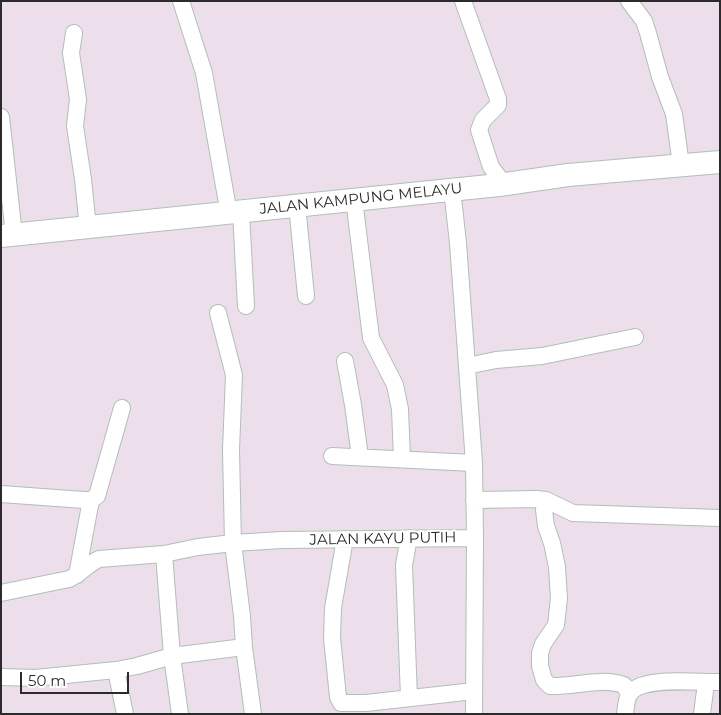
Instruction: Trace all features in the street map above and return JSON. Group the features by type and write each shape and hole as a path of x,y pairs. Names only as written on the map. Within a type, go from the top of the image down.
{"main road":[{"name":"JALAN KAMPUNG MELAYU","path":"8,236 568,176 720,162"}],"street":[{"path":"181,1 204,73 235,213 246,306"},
{"path":"463,1 498,99 498,105 483,120 479,130 496,185"},
{"path":"629,1 644,21 660,77 674,114 680,165"},
{"path":"74,33 70,53 78,99 75,126 88,228"},
{"path":"1,117 8,236"},
{"name":"JALAN KAYU PUTIH","path":"1,593 69,579 99,559 164,554 198,547 282,540 475,538 474,462 452,189"},
{"path":"354,199 371,338 395,385 400,409 402,459"},
{"path":"297,205 306,296"},
{"path":"218,313 234,375 230,450 233,543 253,714"},
{"path":"467,366 635,337"},
{"path":"344,361 355,414 360,457"},
{"path":"1,494 91,500 97,496 122,408"},
{"path":"332,456 474,462"},
{"path":"474,500 537,498 546,500 573,514 720,518"},
{"path":"77,575 91,500"},
{"path":"546,500 544,510 546,526 557,567 559,598 556,625 540,653 540,666 544,680 550,686 600,680 616,682 624,685 629,694"},
{"path":"409,538 404,565 409,698"},
{"path":"474,714 475,538"},
{"path":"345,539 333,608 332,638 338,697 341,703 392,707 409,698 474,691"},
{"path":"164,554 172,656 180,714"},
{"path":"1,676 35,678 116,670 172,656 244,647"},
{"path":"116,670 125,714"},
{"path":"625,714 629,694 648,682 703,682 702,714"}]}
